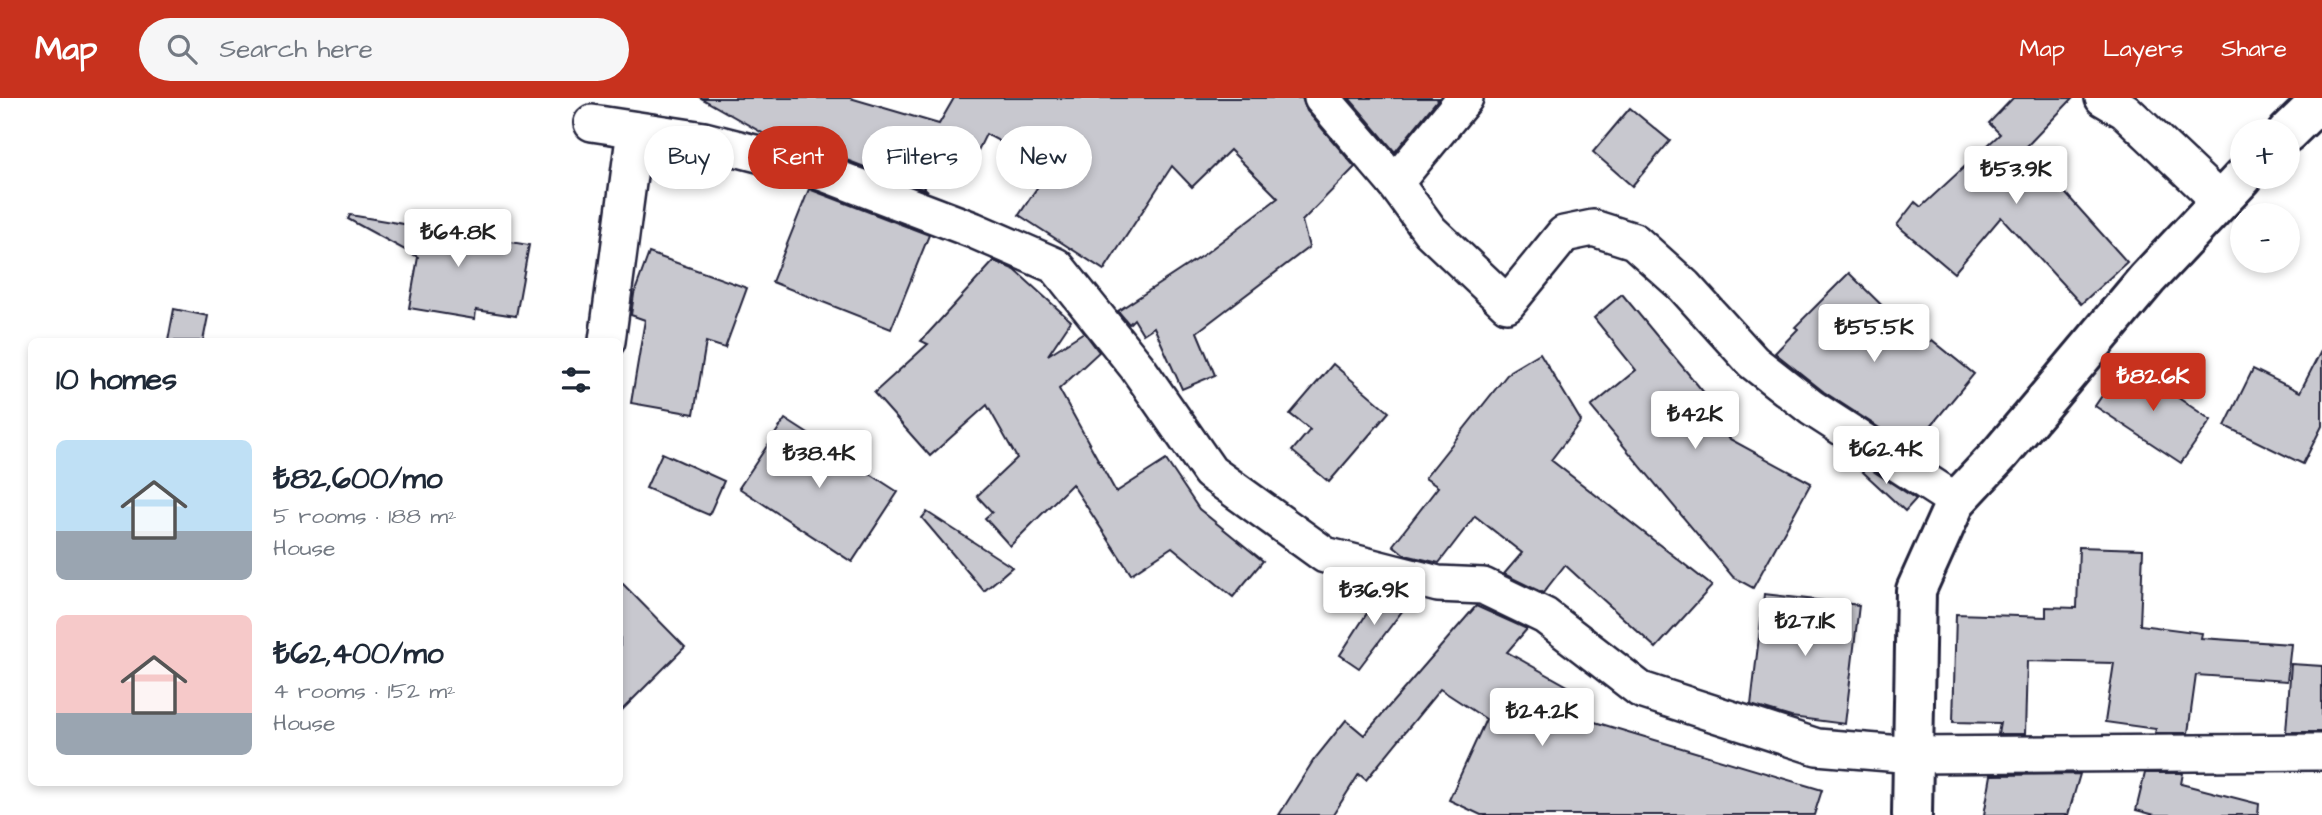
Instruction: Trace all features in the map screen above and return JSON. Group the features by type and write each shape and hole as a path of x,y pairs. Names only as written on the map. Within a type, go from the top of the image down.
{"street":[{"path":"1322,98 1395,183 1430,231 1507,304 1564,234 1593,228 1634,241 1684,286 1753,362 1812,408 1956,500"},
{"path":"1395,183 1465,98"},
{"path":"2103,98 2125,111 2230,188"},
{"path":"2300,120 2322,99"},
{"path":"592,124 704,139 805,166 972,230 1056,267 1138,367 1210,472 1325,555 1438,584 1483,586 1545,616 1641,690 1817,747 1913,755 2322,752"},
{"path":"607,338 635,130"},
{"path":"1912,815 1916,590 1956,500 2000,454 2147,279 2231,189"}],"building":[{"path":"701,98 850,98 939,124 954,98 1302,98 1307,111 1355,167 1302,221 1309,247 1197,332 1215,375 1182,389 1154,327 1143,334 1134,319 1129,324 1118,311 1206,253 1278,198 1230,150 1192,187 1172,166 1104,270 1019,215 1036,189 1092,189 1092,126 996,126 996,139 986,134 982,142 982,126 862,126 862,166 848,161 848,126 750,126"},
{"path":"1349,98 1439,98 1395,152"},
{"path":"2013,98 2073,98 2025,148 2127,262 2081,304 2001,217 1954,273 1897,225 1915,202 1921,207 2000,134 1989,123"},
{"path":"1630,108 1670,141 1632,186 1593,152"},
{"path":"809,189 929,235 891,329 772,282"},
{"path":"350,215 529,245 516,316 476,310 475,319 409,308 418,257 348,219"},
{"path":"649,253 747,288 725,348 706,342 694,414 631,403 645,320 631,315 634,294"},
{"path":"994,261 1015,270 1071,321 1048,355 1084,332 1099,352 1059,389 1116,492 1166,460 1199,509 1263,561 1233,597 1172,547 1131,574 1072,484 1010,546 985,518 992,512 977,496 1017,458 987,405 930,456 874,393 928,344 921,341"},
{"path":"1849,273 1925,348 1932,340 1974,374 1915,445 1935,464 1824,392 1775,353 1798,329 1795,327"},
{"path":"1622,294 1735,430 1728,438 1811,483 1753,588 1733,577 1591,407 1636,370 1594,318"},
{"path":"174,309 208,316 204,338 169,338"},
{"path":"2322,349 2322,426 2303,464 2225,426 2253,369 2300,392"},
{"path":"1540,353 1581,421 1551,460 1712,586 1656,648 1565,565 1543,593 1504,574 1522,553 1475,516 1439,563 1405,555 1393,545 1438,487 1425,478 1510,371"},
{"path":"2125,362 2211,420 2181,463 2095,406"},
{"path":"1333,364 1389,412 1329,482 1292,451 1310,430 1290,414"},
{"path":"785,419 898,492 852,562 739,488"},
{"path":"1836,447 1916,499 1905,511"},
{"path":"662,453 724,481 709,515 646,488"},
{"path":"927,512 1012,567 984,591 922,518"},
{"path":"2079,547 2143,549 2140,625 2202,633 2201,638 2291,644 2287,681 2196,675 2188,733 2155,733 2156,729 2105,722 2114,663 2027,661 2025,734 1998,734 2000,723 1953,722 1956,614 2046,617 2046,607 2077,608"},
{"path":"623,584 685,647 623,709"},
{"path":"1382,590 1412,598 1359,668 1340,655"},
{"path":"1764,594 1859,605 1845,724 1791,717 1751,705"},
{"path":"1476,606 1527,629 1507,652 1573,689 1568,714 1822,790 1814,815 1481,815 1449,800 1486,719 1440,689 1366,780 1359,774 1333,815 1279,815 1313,761 1346,720 1364,735"},
{"path":"2291,664 2322,666 2322,732 2286,732"},
{"path":"2145,773 2183,773 2181,784 2259,804 2258,815 2155,815 2136,810"},
{"path":"2080,774 2068,815 1984,815 1991,775"}]}
